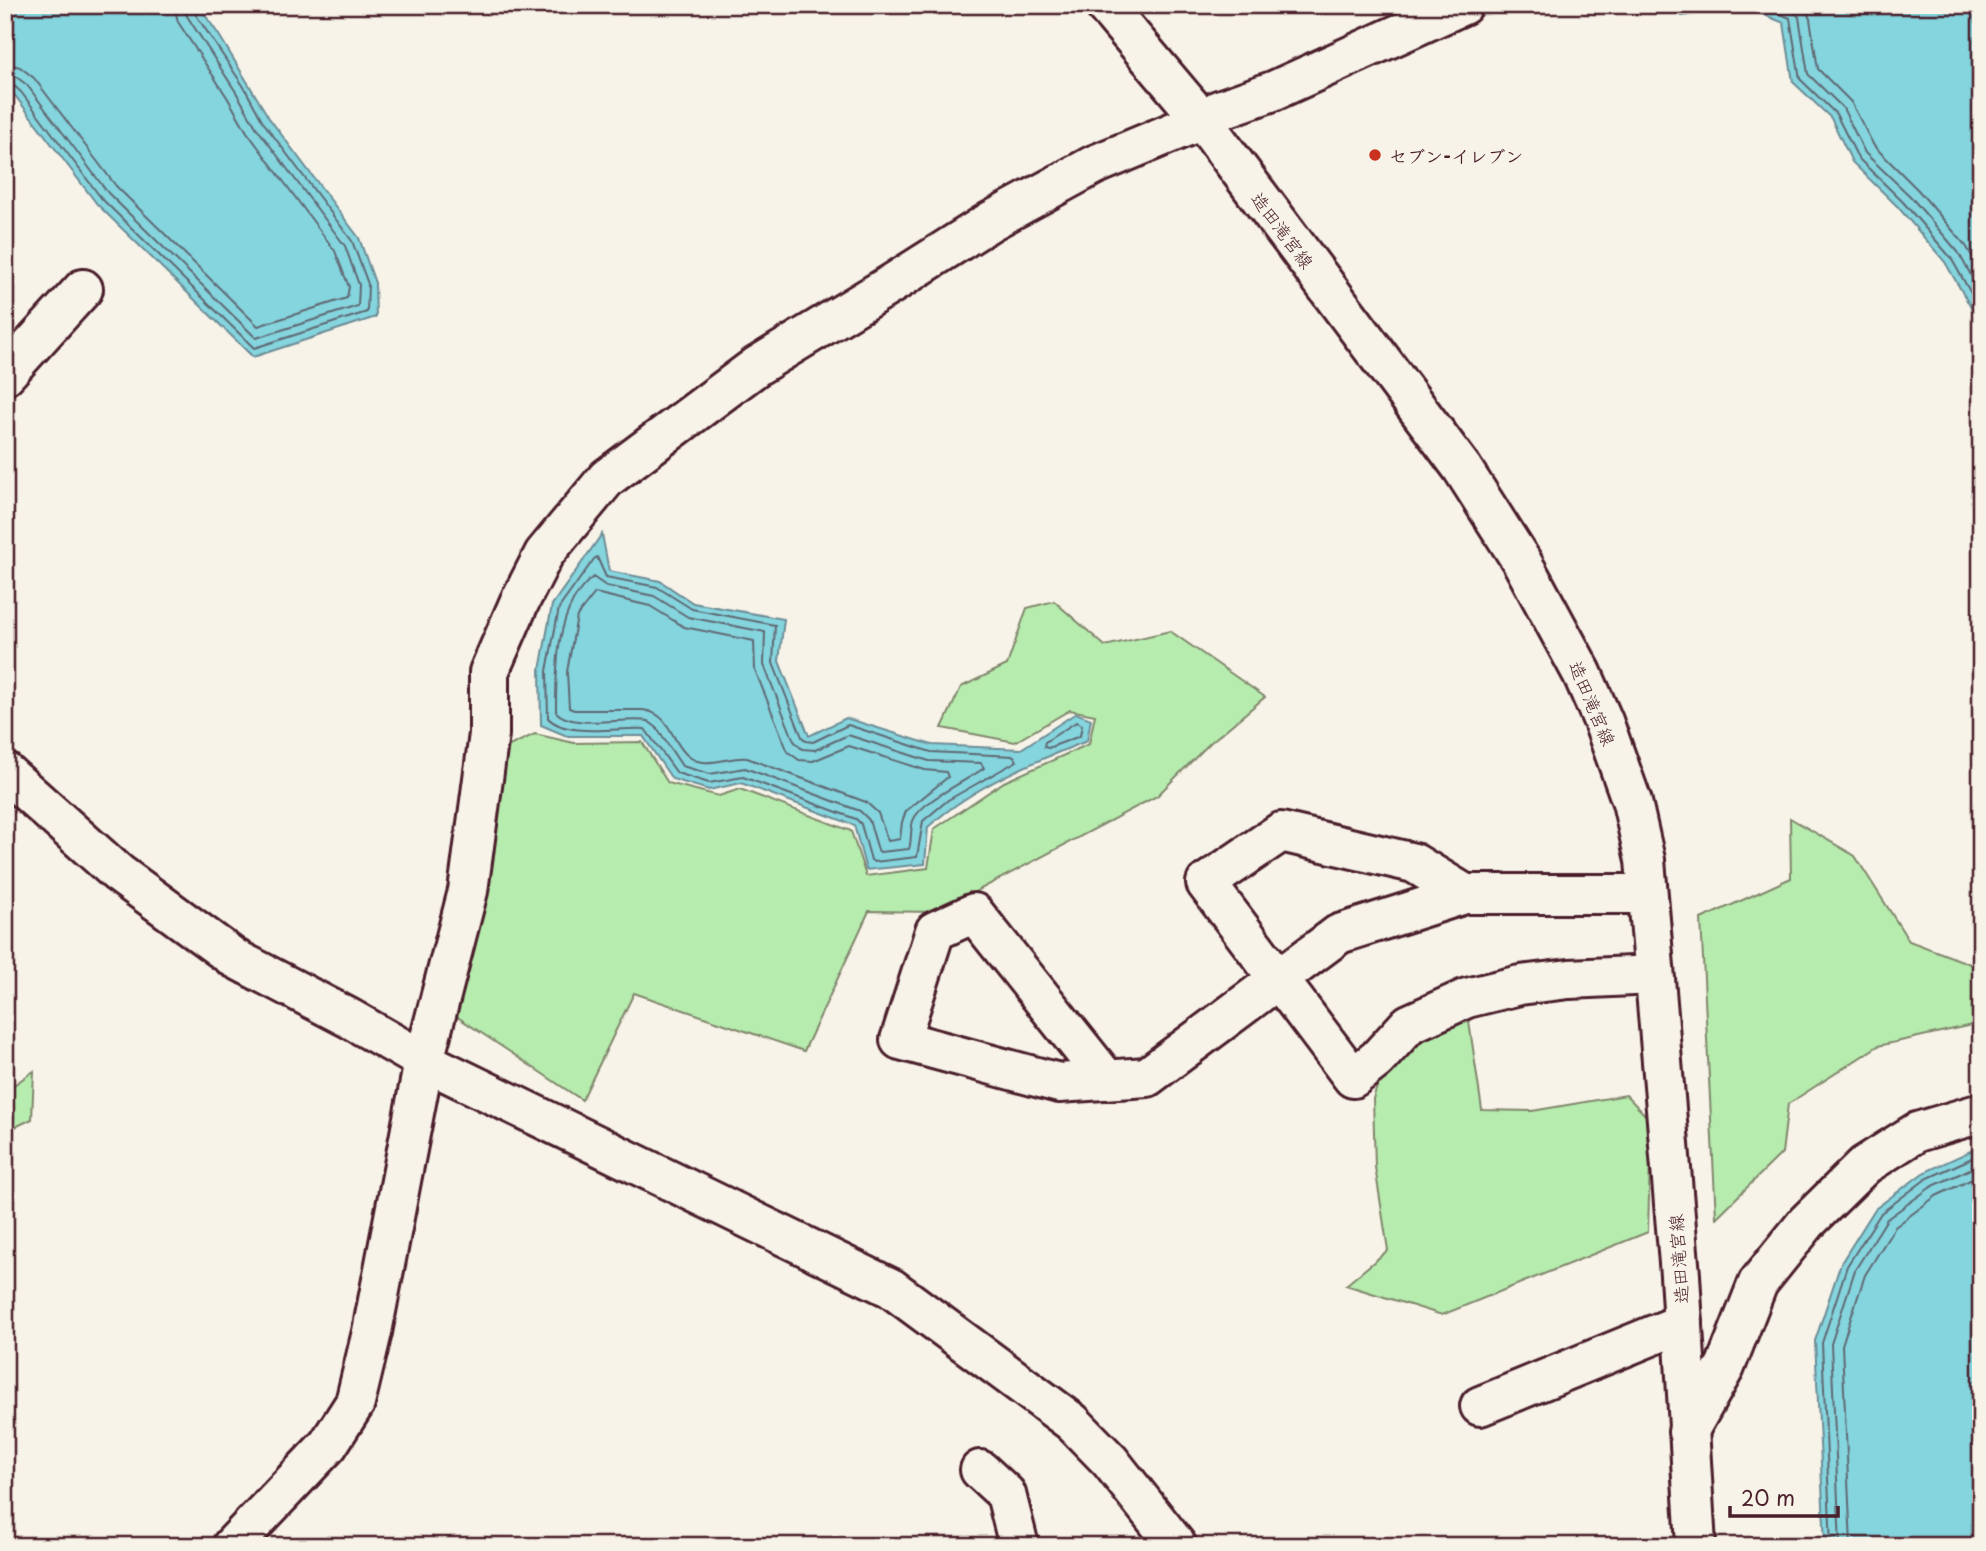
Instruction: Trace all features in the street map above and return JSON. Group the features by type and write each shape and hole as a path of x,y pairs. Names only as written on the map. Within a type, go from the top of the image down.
{"street":[{"name":"造田滝宮線","path":"1104,5 1202,120 1462,468 1522,562 1582,673 1603,721 1632,802 1645,860 1683,1323 1696,1546"},
{"path":"232,1546 328,1445 355,1403 372,1332 424,1061 468,891 489,734 489,672 544,554 607,478 757,366 991,221 1094,165 1202,120 1219,110 1273,90 1397,18 1463,5"},
{"path":"5,374 83,289"},
{"path":"5,772 118,873 234,958 424,1061 891,1288 1072,1422 1110,1461 1177,1546"},
{"path":"1465,894 1414,863 1281,832 1206,883 1353,1078 1377,1059 1409,1024 1467,998 1520,985 1654,975"},
{"path":"1107,1080 974,913 935,931 900,1040 1059,1083 1107,1080 1147,1077 1339,934 1465,894 1647,894"},
{"path":"1689,1432 1725,1367 1758,1283 1807,1223 1865,1165 1917,1132 1981,1113"},
{"path":"1480,1406 1683,1323"},
{"path":"980,1470 1006,1494 1019,1546"}],"green space":[{"path":"1054,601 1105,646 1170,631 1265,697 1210,743 1157,796 937,912 869,911 804,1051 634,993 582,1100 456,1016 507,747 535,734 574,743 642,742 668,783 719,796 740,789 851,831 866,876 928,868 934,829 1004,782 1089,744 1095,715 1070,710 1015,742 942,728 961,687 1007,665 1027,608"},
{"path":"1790,818 1855,856 1909,941 1981,968 1981,1023 1878,1046 1788,1104 1782,1153 1716,1218 1701,919 1791,878"},
{"path":"1467,1008 1482,1110 1532,1111 1626,1095 1651,1121 1648,1232 1442,1315 1346,1285 1388,1250 1375,1167 1373,1099 1384,1064"},
{"path":"34,1071 32,1119 5,1132 5,1091"}],"water":[{"path":"5,5 198,5 269,118 359,238 375,283 376,317 253,357 97,204 16,97 5,87"},
{"path":"1667,5 1981,5 1981,325 1945,262 1898,207 1852,162 1831,118 1793,82 1784,23 1745,7 1682,16"},
{"path":"602,534 609,571 660,581 693,603 784,619 779,661 809,736 846,718 932,745 1021,749 1076,713 1091,719 1087,741 1003,777 946,812 928,827 925,864 866,870 854,825 741,783 709,790 672,779 643,736 567,736 541,725 540,670 552,605"},
{"path":"1981,1146 1981,1546 1825,1546 1815,1341 1841,1263 1875,1209 1923,1173"}],"place":[{"name":"セブン-イレブン","path":"1375,155"}]}
